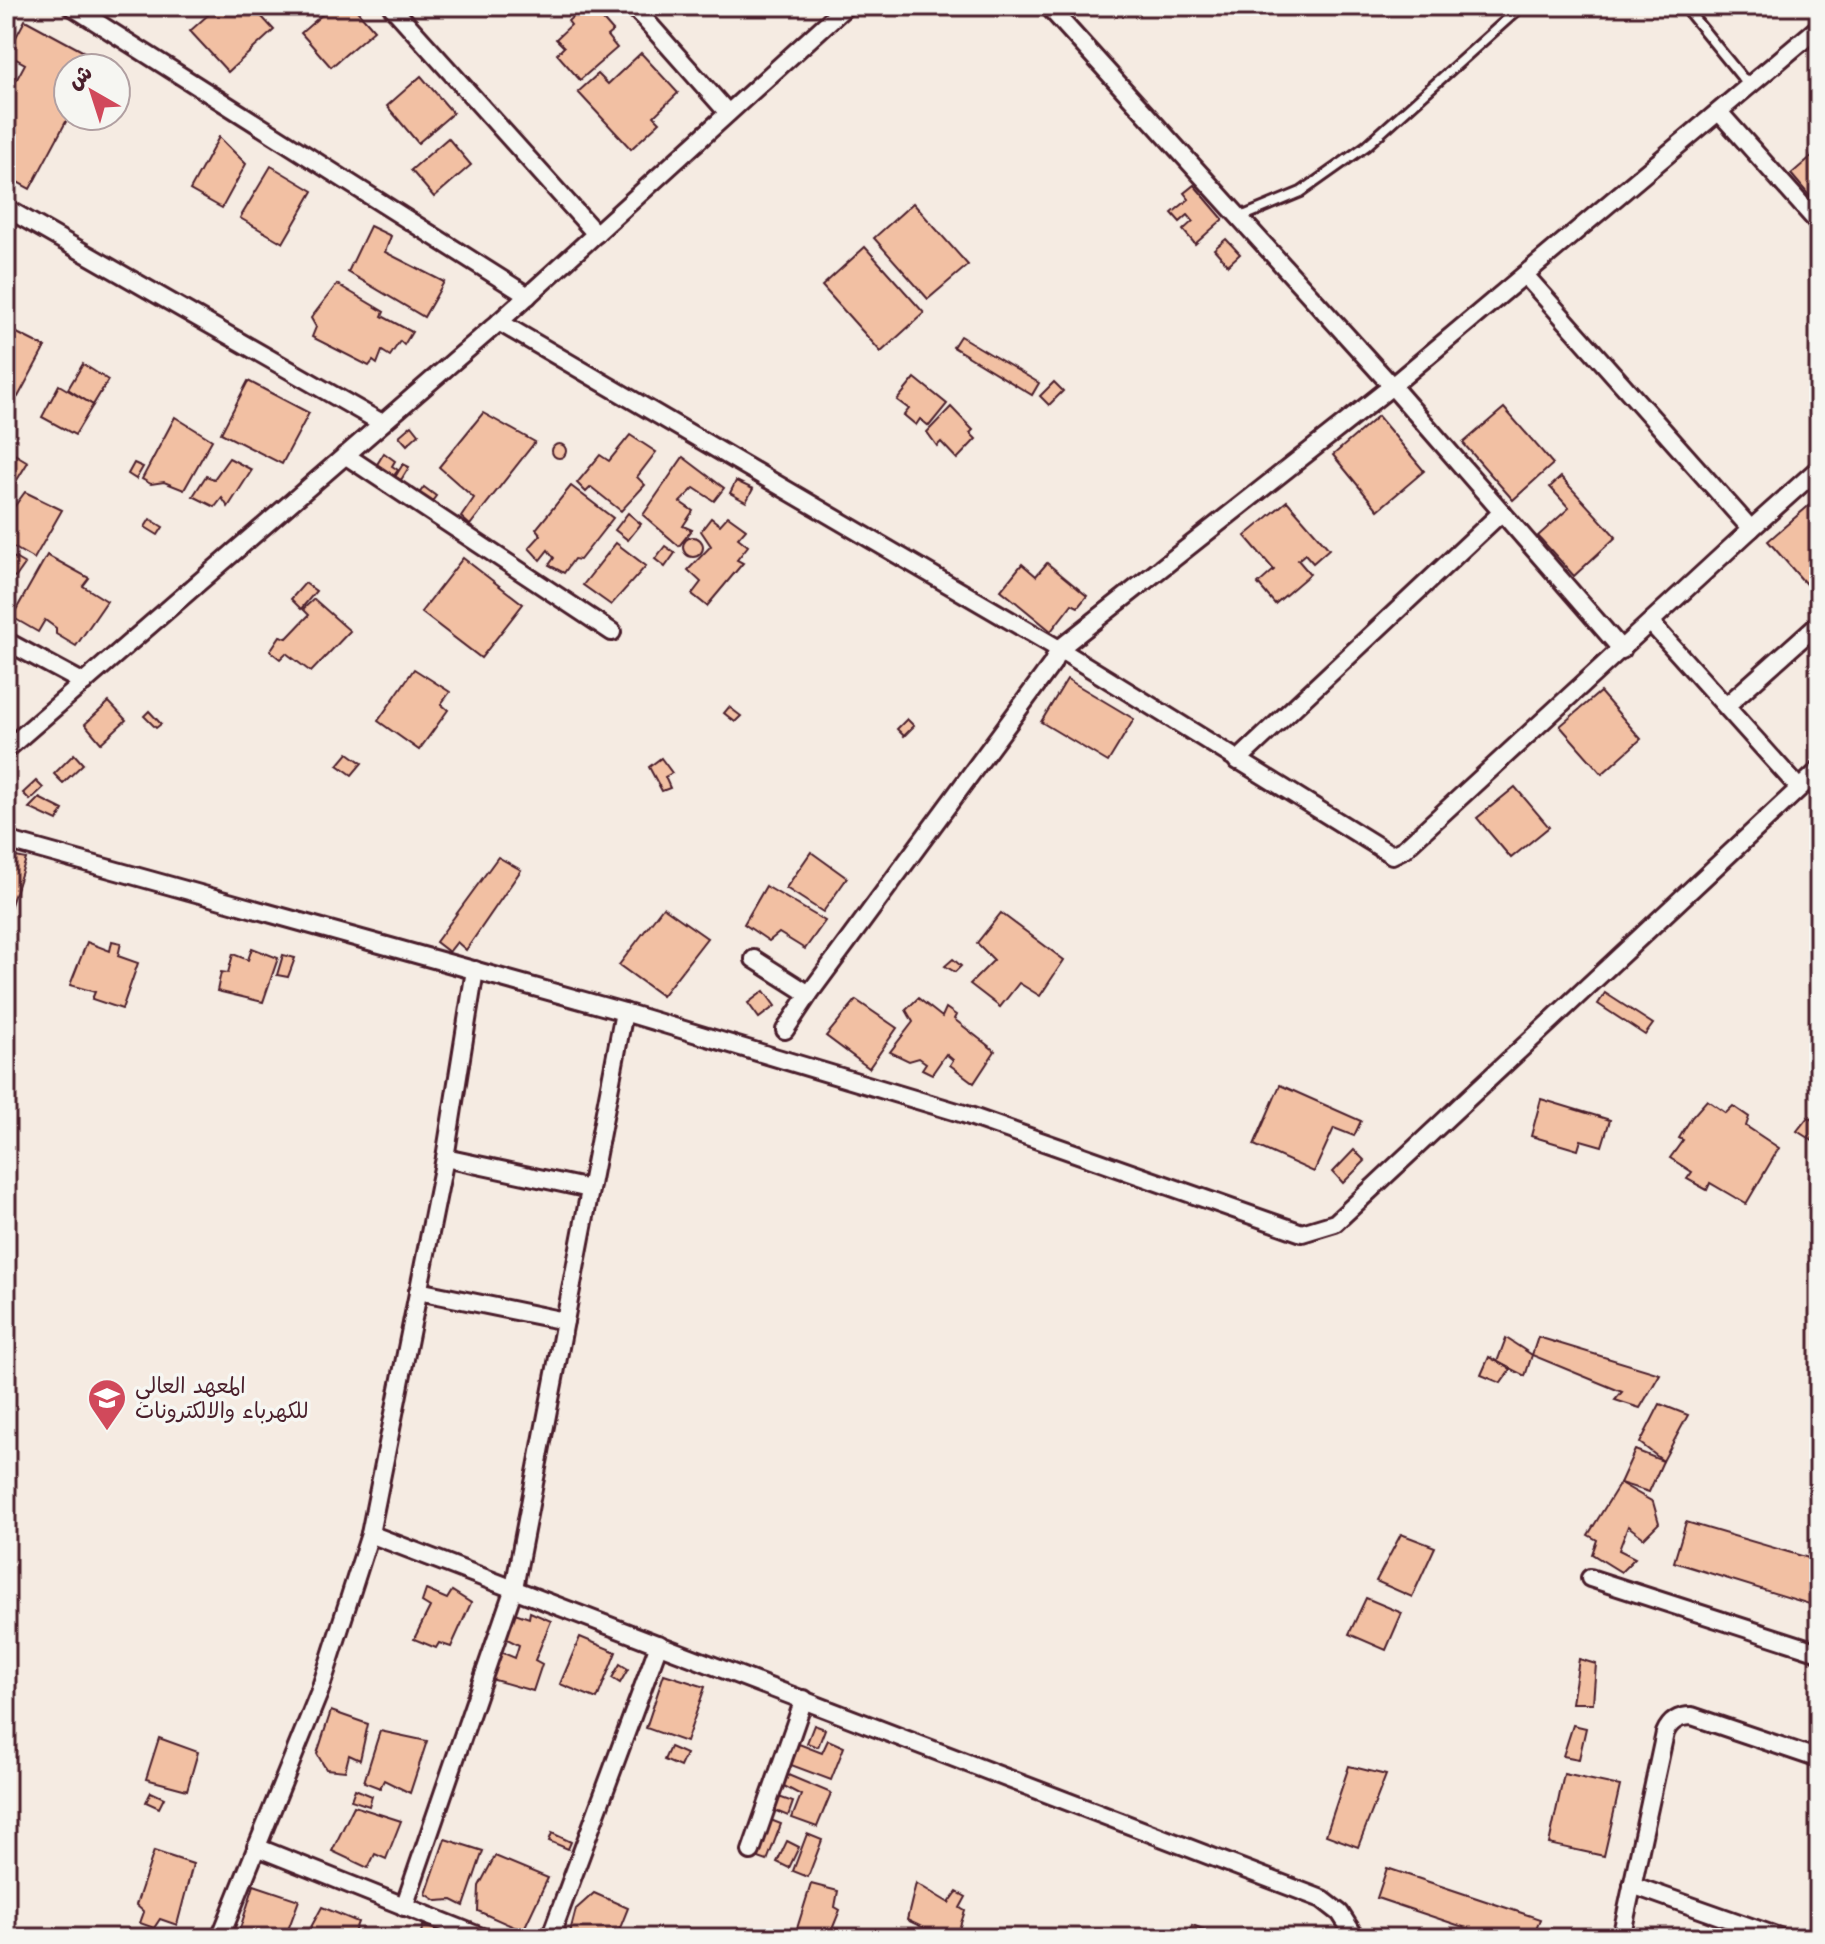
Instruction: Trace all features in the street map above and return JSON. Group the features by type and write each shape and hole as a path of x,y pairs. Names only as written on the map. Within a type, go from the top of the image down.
{"street":[{"path":"71,6 528,296"},
{"path":"391,6 596,234"},
{"path":"633,6 728,113"},
{"path":"6,750 499,322 846,6"},
{"path":"1048,6 1392,386 1622,650"},
{"path":"785,1030 1052,664 1059,649 1392,386 1819,27"},
{"path":"1719,112 1819,224"},
{"path":"6,208 382,423"},
{"path":"1525,275 1751,529"},
{"path":"499,322 1059,649 1392,855 1404,849 1819,468"},
{"path":"345,455 612,632"},
{"path":"1237,761 1502,512"},
{"path":"1651,623 1799,788"},
{"path":"1726,706 1819,623"},
{"path":"6,641 84,683"},
{"path":"6,840 624,1012 964,1114 1302,1233 1335,1223 1819,770"},
{"path":"754,959 809,994"},
{"path":"220,1938 319,1693 370,1534 445,1158 475,970"},
{"path":"404,1907 514,1588 624,1012"},
{"path":"445,1158 590,1189"},
{"path":"418,1291 565,1321"},
{"path":"370,1534 1322,1899 1340,1913 1356,1938"},
{"path":"1590,1578 1819,1652"},
{"path":"550,1938 659,1644"},
{"path":"751,1851 804,1699"},
{"path":"1621,1938 1665,1733 1675,1719 1692,1716 1819,1759"},
{"path":"256,1847 484,1938"},
{"path":"1632,1885 1782,1938"}],"lane":[{"path":"1240,218 1301,192 1366,146 1522,6"},
{"path":"1684,6 1749,86"}],"building":[{"path":"218,6 252,6 274,30 228,72 190,31"},
{"path":"332,6 353,6 374,30 331,67 301,33"},
{"path":"584,6 591,6 613,31 607,36 617,48 580,80 557,54 564,47 556,39 571,25 568,21"},
{"path":"25,20 84,52 52,52 52,132 60,132 30,189 6,176 6,99 25,64 7,54"},
{"path":"641,53 678,93 654,116 660,122 631,149 578,92 598,74 608,84"},
{"path":"421,76 453,113 418,143 387,106"},
{"path":"219,137 246,164 222,208 190,190"},
{"path":"448,138 471,165 434,197 411,170"},
{"path":"1819,150 1819,207 1791,174"},
{"path":"271,166 313,191 283,243 240,218"},
{"path":"1194,185 1223,219 1195,244 1183,230 1193,221 1188,215 1180,222 1172,213 1189,199 1184,193"},
{"path":"913,203 968,265 928,299 874,238"},
{"path":"370,226 391,236 385,252 444,282 424,317 348,272"},
{"path":"1226,239 1240,254 1228,265 1214,249"},
{"path":"865,247 924,313 881,352 822,286"},
{"path":"337,284 384,312 382,316 412,332 404,345 400,341 390,356 382,351 377,364 373,361 369,366 312,337 316,327 311,318"},
{"path":"11,330 45,347 18,397 6,391 6,339"},
{"path":"960,336 1039,383 1032,395 953,347"},
{"path":"83,364 108,380 93,405 68,389"},
{"path":"915,378 947,404 929,426 920,419 916,425 904,415 909,409 897,400"},
{"path":"248,381 309,413 282,464 221,433"},
{"path":"1054,382 1063,391 1049,405 1040,396"},
{"path":"59,385 93,405 75,435 42,417"},
{"path":"951,407 973,430 970,433 976,439 957,459 941,442 937,446 927,432"},
{"path":"1504,408 1553,464 1513,500 1463,443"},
{"path":"483,413 535,442 470,525 461,517 474,498 439,467"},
{"path":"1378,416 1424,471 1378,510 1333,455"},
{"path":"175,417 212,440 184,490 164,482 151,484 142,479"},
{"path":"412,425 419,434 407,445 399,436"},
{"path":"630,435 656,452 637,477 645,485 621,511 591,487 586,492 577,483 600,455 609,461"},
{"path":"559,444 566,451 559,458 552,451"},
{"path":"6,449 28,462 6,498"},
{"path":"384,453 395,461 392,466 398,470 393,477 376,466"},
{"path":"683,457 724,488 714,501 694,488 680,502 693,511 683,526 692,530 679,546 643,515"},
{"path":"229,458 252,470 228,507 222,498 215,507 193,496 206,476 214,479"},
{"path":"134,463 143,467 136,479 128,474"},
{"path":"403,464 409,467 401,480 395,477"},
{"path":"1561,477 1616,537 1574,576 1538,536 1569,508 1550,487"},
{"path":"736,481 753,489 746,502 730,493"},
{"path":"571,486 613,518 580,560 574,559 564,573 549,565 554,558 548,550 540,560 529,548 541,535 536,529"},
{"path":"424,487 436,496 430,504 418,495"},
{"path":"25,492 62,510 34,559 6,543 6,518"},
{"path":"1287,501 1329,549 1313,563 1305,554 1298,560 1310,574 1275,604 1258,584 1274,570 1245,536"},
{"path":"1813,502 1819,509 1819,599 1768,541"},
{"path":"628,513 641,524 628,540 615,530"},
{"path":"728,516 746,529 738,538 748,546 737,560 743,563 707,606 692,594 701,582 688,570 711,546 701,531 711,518 720,525"},
{"path":"150,519 163,527 158,535 145,527"},
{"path":"693,537 700,540 703,547 700,554 693,557 686,554 683,547 686,540"},
{"path":"616,543 646,566 611,605 583,585"},
{"path":"665,546 675,553 665,567 655,559"},
{"path":"6,553 25,564 16,577 11,576 6,583"},
{"path":"47,555 89,578 83,586 107,601 76,646 56,634 56,628 45,620 38,632 12,617"},
{"path":"463,558 523,604 481,658 421,612"},
{"path":"1047,563 1087,596 1078,607 1072,604 1051,631 1001,590 1022,564 1036,576"},
{"path":"305,583 316,591 301,609 291,599"},
{"path":"314,599 350,631 311,672 286,653 280,659 270,651 280,636 287,638 309,615 303,609"},
{"path":"414,669 450,692 441,704 448,710 419,750 378,721"},
{"path":"1067,679 1134,719 1108,762 1041,722"},
{"path":"1600,692 1641,739 1602,774 1560,726"},
{"path":"109,702 126,720 101,743 85,724"},
{"path":"729,707 741,716 735,722 724,713"},
{"path":"149,711 161,724 156,728 144,716"},
{"path":"907,719 914,726 904,736 897,729"},
{"path":"348,753 362,763 352,775 338,765"},
{"path":"74,754 83,764 63,783 54,774"},
{"path":"661,758 672,773 665,777 670,788 662,791 649,767"},
{"path":"36,781 43,788 30,800 23,793"},
{"path":"1515,787 1549,827 1511,858 1477,818"},
{"path":"39,798 63,810 57,821 29,808"},
{"path":"811,852 847,878 823,912 786,888"},
{"path":"6,855 26,859 8,914 6,914"},
{"path":"498,857 521,870 466,950 457,942 449,952 436,942"},
{"path":"766,886 825,921 805,949 779,933 769,941 744,924"},
{"path":"663,907 707,938 662,996 619,965"},
{"path":"1001,913 1064,960 1040,996 1019,983 1000,1007 970,984 994,960 977,943"},
{"path":"112,941 121,943 118,956 138,963 122,1009 92,999 95,992 70,985 87,942 110,951"},
{"path":"252,948 278,958 263,1002 217,991 221,972 228,973 233,954 248,960"},
{"path":"283,955 295,958 288,977 277,975"},
{"path":"953,959 961,966 955,972 945,966"},
{"path":"764,991 775,1006 759,1018 748,1003"},
{"path":"1605,993 1653,1024 1645,1035 1598,1004"},
{"path":"918,998 942,1017 946,1008 956,1015 954,1019 995,1051 974,1083 950,1065 953,1060 946,1054 932,1074 922,1069 926,1063 919,1058 909,1061 890,1052 913,1022 906,1010"},
{"path":"856,1000 897,1028 869,1068 826,1036"},
{"path":"1280,1085 1361,1121 1354,1136 1334,1128 1314,1172 1254,1145"},
{"path":"1541,1099 1610,1120 1602,1146 1581,1140 1578,1150 1531,1136"},
{"path":"1707,1100 1726,1113 1733,1106 1749,1117 1746,1126 1779,1148 1746,1204 1710,1183 1707,1190 1687,1179 1692,1172 1670,1158 1683,1140 1679,1138 1692,1117"},
{"path":"1808,1117 1819,1125 1819,1145 1797,1131"},
{"path":"1354,1150 1365,1161 1343,1183 1333,1172"},
{"path":"1538,1337 1660,1374 1640,1408 1615,1400 1622,1392 1532,1355"},
{"path":"1506,1338 1532,1355 1525,1376 1497,1362"},
{"path":"1489,1357 1511,1369 1501,1383 1481,1375"},
{"path":"1660,1404 1688,1415 1663,1461 1640,1443"},
{"path":"1635,1450 1663,1461 1649,1492 1620,1483"},
{"path":"1620,1483 1653,1502 1659,1523 1644,1538 1628,1526 1619,1550 1635,1558 1621,1572 1592,1554 1597,1540 1588,1535"},
{"path":"1686,1522 1819,1561 1819,1607 1674,1562"},
{"path":"1401,1534 1435,1547 1412,1597 1376,1581"},
{"path":"426,1590 447,1599 452,1591 471,1603 451,1647 439,1643 436,1648 414,1639 430,1607 422,1602"},
{"path":"1366,1598 1402,1613 1386,1650 1349,1634"},
{"path":"512,1612 529,1618 530,1612 551,1621 535,1660 542,1664 533,1691 491,1679 501,1652 515,1658 519,1645 507,1639"},
{"path":"580,1637 616,1652 597,1699 560,1684"},
{"path":"1579,1659 1596,1664 1593,1703 1572,1703"},
{"path":"620,1664 628,1669 620,1683 612,1678"},
{"path":"664,1674 705,1687 686,1742 646,1728"},
{"path":"331,1711 368,1724 360,1760 349,1755 345,1771 326,1769 317,1754"},
{"path":"814,1725 825,1729 818,1747 807,1743"},
{"path":"1573,1725 1586,1728 1579,1759 1563,1756"},
{"path":"380,1731 427,1741 410,1793 384,1780 380,1788 364,1782"},
{"path":"159,1738 198,1752 187,1790 146,1779"},
{"path":"828,1740 844,1747 831,1780 791,1765 799,1744 822,1753"},
{"path":"670,1747 686,1754 680,1767 664,1760"},
{"path":"1349,1766 1386,1775 1358,1847 1326,1835"},
{"path":"1564,1774 1620,1786 1604,1856 1549,1844"},
{"path":"788,1775 831,1793 817,1827 792,1818 801,1795 782,1785"},
{"path":"355,1789 372,1796 369,1806 351,1800"},
{"path":"151,1792 164,1798 159,1808 146,1802"},
{"path":"776,1796 793,1802 788,1816 771,1809"},
{"path":"354,1806 401,1821 386,1859 375,1854 368,1868 332,1851"},
{"path":"768,1819 781,1824 767,1861 753,1856"},
{"path":"552,1833 571,1842 568,1849 549,1841"},
{"path":"807,1834 822,1840 808,1877 793,1871"},
{"path":"445,1839 483,1851 464,1906 452,1900 437,1901 426,1894"},
{"path":"787,1841 799,1847 789,1868 777,1862"},
{"path":"154,1851 193,1864 177,1925 160,1919 154,1928 140,1923 144,1912 136,1905"},
{"path":"495,1856 548,1878 523,1931 478,1911 479,1886"},
{"path":"1387,1868 1540,1919 1533,1938 1496,1938 1377,1898"},
{"path":"916,1883 949,1903 957,1892 966,1897 960,1908 965,1911 956,1938 945,1938 907,1920"},
{"path":"811,1884 838,1891 835,1907 840,1910 833,1927 841,1938 794,1938"},
{"path":"254,1885 299,1900 285,1938 237,1938"},
{"path":"594,1893 628,1908 616,1938 584,1938 570,1932 576,1909"},
{"path":"322,1907 358,1922 352,1938 305,1938"},
{"path":"1192,1925 1228,1938 1186,1938"},
{"path":"423,1926 464,1938 419,1938"}],"place":[{"name":"المعهد العالي للكهرباء والالكترونات","path":"107,1432"}]}
